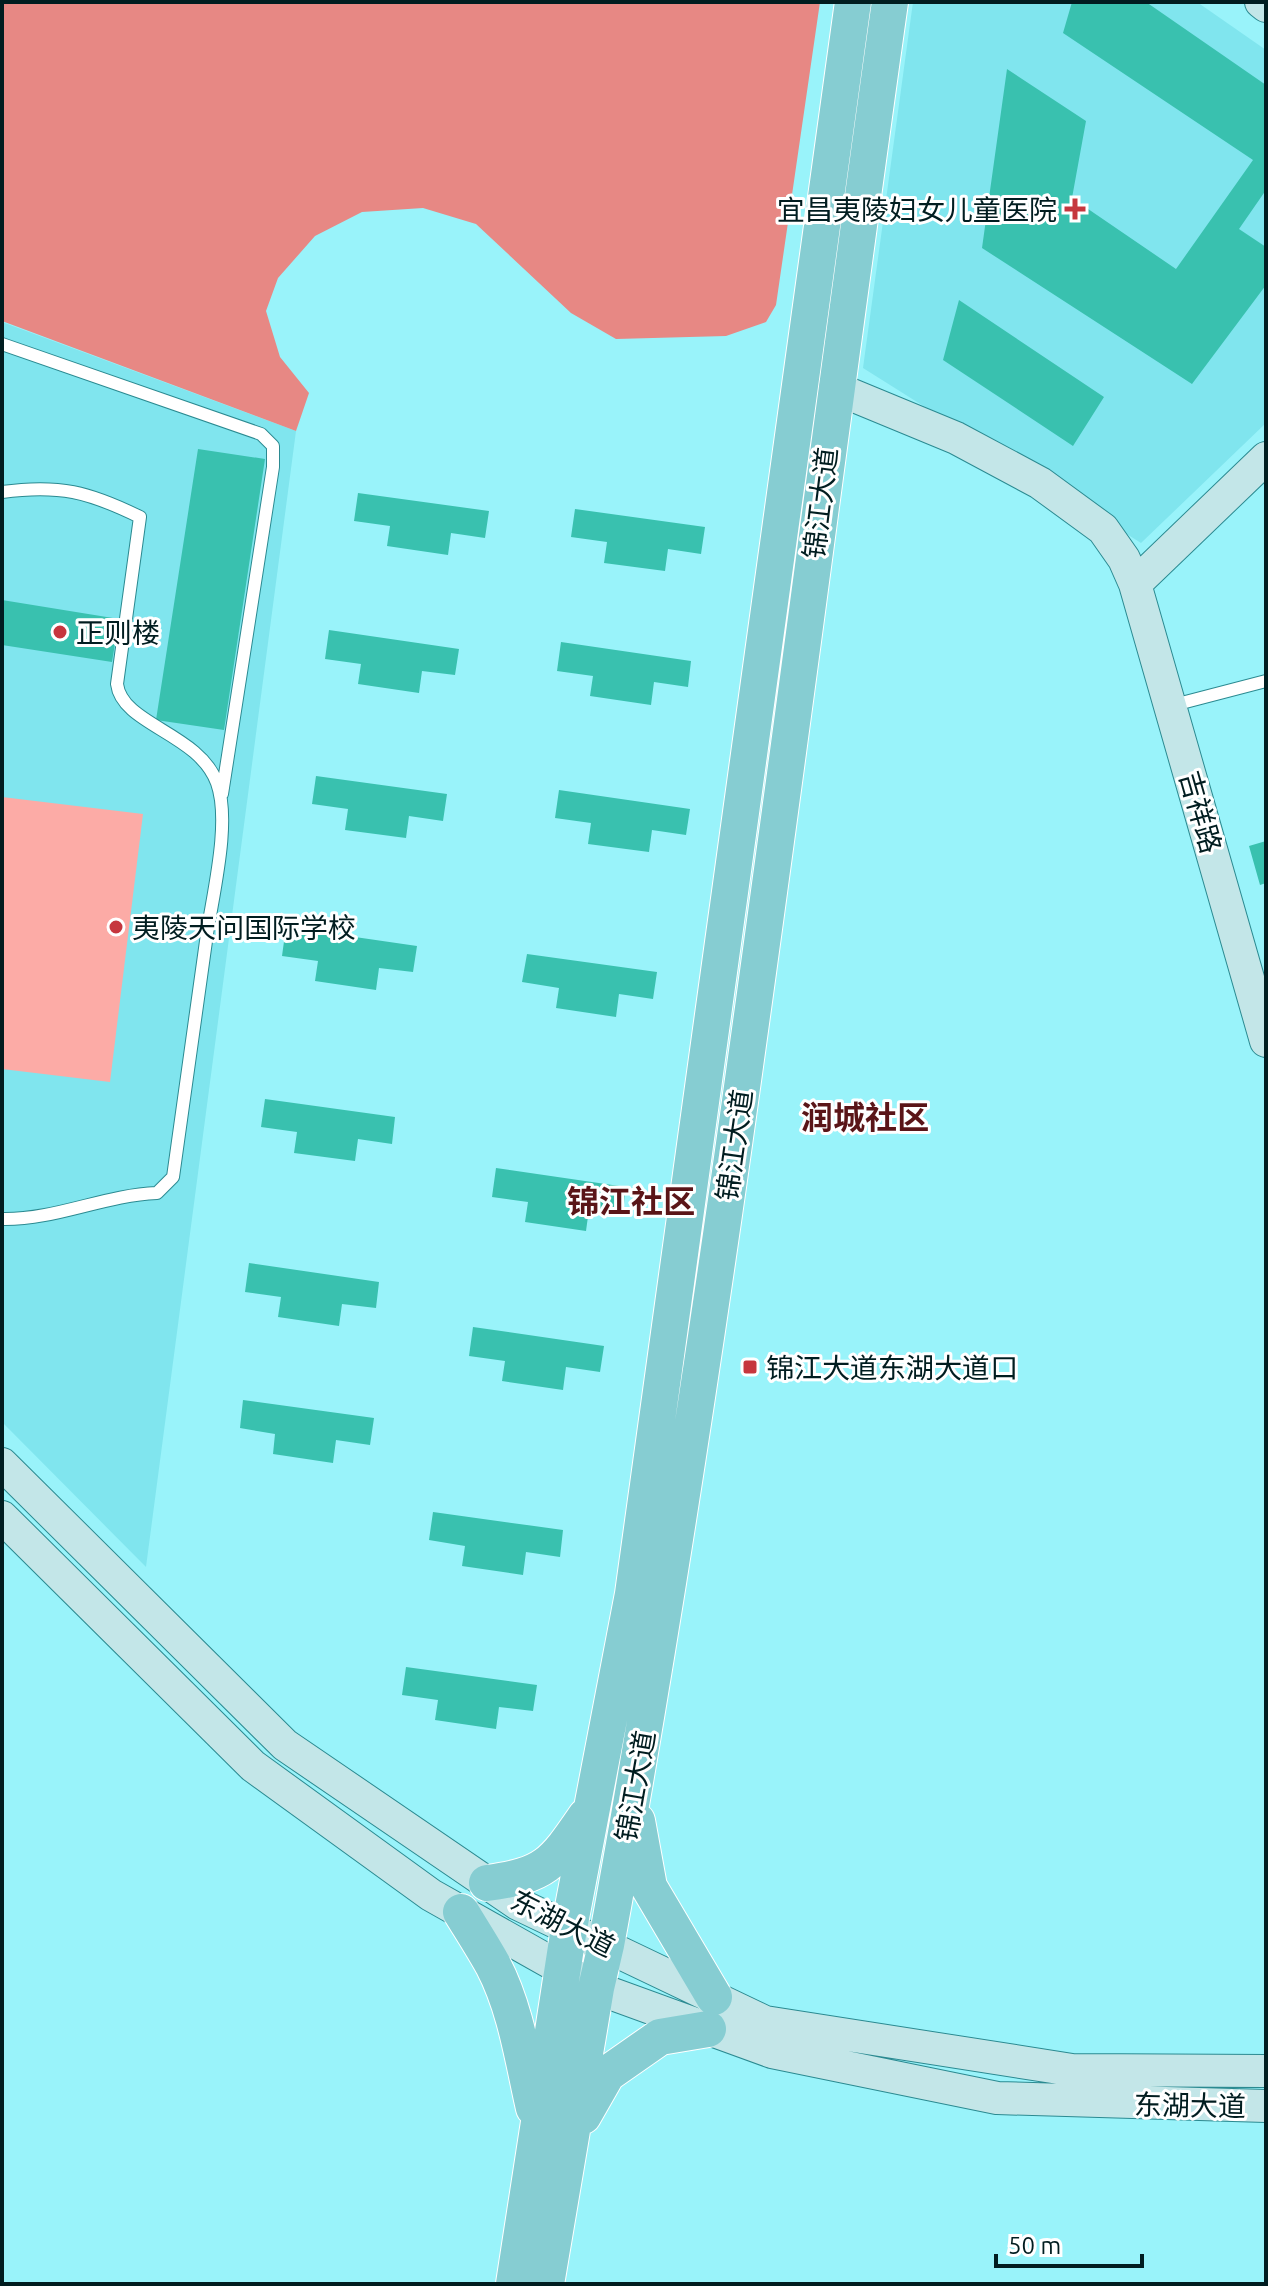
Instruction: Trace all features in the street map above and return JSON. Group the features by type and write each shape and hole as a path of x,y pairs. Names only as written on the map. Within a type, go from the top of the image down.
{"main road":[{"name":"锦江大道","path":"546,2284 569,1928 596,1801 633,1594 679,1281 853,2"},
{"name":"锦江大道","path":"514,2284 606,1945 667,1602 759,972 835,388 890,2"},
{"path":"1261,2 1266,6"},
{"name":"吉祥路","path":"835,388 956,438 1040,483 1103,529 1124,559 1135,584 1266,1041"},
{"path":"1135,584 1266,458"},
{"name":"东湖大道","path":"2,1464 285,1745 518,1904 606,1945 772,2052 997,2098 1266,2106"},
{"name":"东湖大道","path":"2,1517 253,1766 431,1895 596,1988 711,2013 1072,2070 1266,2071"},
{"path":"461,1912 494,1967 555,2133 607,2074 660,2037 711,2013 649,1887 633,1800"},
{"path":"487,1883 526,1878 559,1855 596,1801"}],"lane":[{"path":"2,344 261,434 273,446 273,467 222,797 217,868 173,1177 157,1193 130,1194 45,1216 2,1219"},
{"path":"2,492 32,487 94,494 140,517 117,684 119,697 138,717 176,736 200,756 214,776 222,797"},
{"path":"1170,706 1266,681"}],"shaded area":[{"path":"2,2 820,2 776,305 766,322 726,336 616,339 571,313 476,224 423,208 362,212 315,236 278,278 266,311 280,357 309,393 296,431 2,321"},
{"name":"宜昌夷陵妇女儿童医院","path":"913,2 1197,2 1266,50 1266,423 1141,543 863,368"},
{"name":"夷陵天问国际学校","path":"2,322 296,431 146,1567 2,1422"},
{"path":"2,797 143,814 110,1082 2,1069"}],"building":[{"path":"1072,2 1146,2 1266,85 1266,190 1239,229 1266,247 1266,285 1192,384 982,248 1007,69 1086,121 1072,198 1176,269 1253,160 1063,33"},
{"path":"959,300 1104,397 1073,446 943,360"},
{"path":"198,449 265,459 224,730 156,720"},
{"path":"358,493 489,511 485,538 451,533 448,555 387,546 390,526 354,521"},
{"path":"575,509 705,527 701,554 668,549 665,571 604,563 607,542 571,537"},
{"name":"正则楼","path":"2,600 119,619 112,662 2,645"},
{"path":"329,630 459,649 455,675 422,671 419,693 358,684 361,664 325,659"},
{"path":"561,642 691,661 688,687 654,682 651,705 590,696 593,676 557,671"},
{"path":"316,776 447,794 443,821 409,816 406,838 345,830 348,809 312,804"},
{"path":"559,790 690,809 686,835 652,830 649,852 588,844 591,823 555,818"},
{"path":"1266,841 1266,883 1260,885 1249,846"},
{"path":"286,927 417,946 413,972 379,968 376,990 315,981 318,961 282,956"},
{"path":"527,954 657,972 653,999 619,994 616,1017 556,1008 559,988 522,982"},
{"path":"265,1099 395,1117 392,1144 358,1139 355,1161 294,1153 297,1132 261,1127"},
{"path":"496,1168 626,1187 623,1213 589,1209 586,1231 525,1222 528,1202 492,1197"},
{"path":"249,1263 379,1282 376,1308 342,1304 339,1326 278,1317 281,1297 245,1292"},
{"path":"473,1327 604,1346 600,1372 566,1367 563,1390 502,1381 505,1361 469,1356"},
{"path":"243,1400 374,1418 370,1445 336,1440 333,1463 273,1454 275,1434 240,1428"},
{"path":"433,1512 563,1530 560,1557 526,1552 523,1575 462,1566 465,1546 429,1540"},
{"path":"406,1667 537,1685 533,1711 499,1707 496,1729 435,1720 438,1700 402,1695"}],"place":[{"name":"宜昌夷陵妇女儿童医院","path":"1075,209"},
{"name":"正则楼","path":"60,632"},
{"name":"夷陵天问国际学校","path":"116,927"},
{"name":"锦江大道东湖大道口","path":"750,1367"}],"district":[{"name":"润城社区","path":"865,1117"},
{"name":"锦江社区","path":"631,1201"}]}
